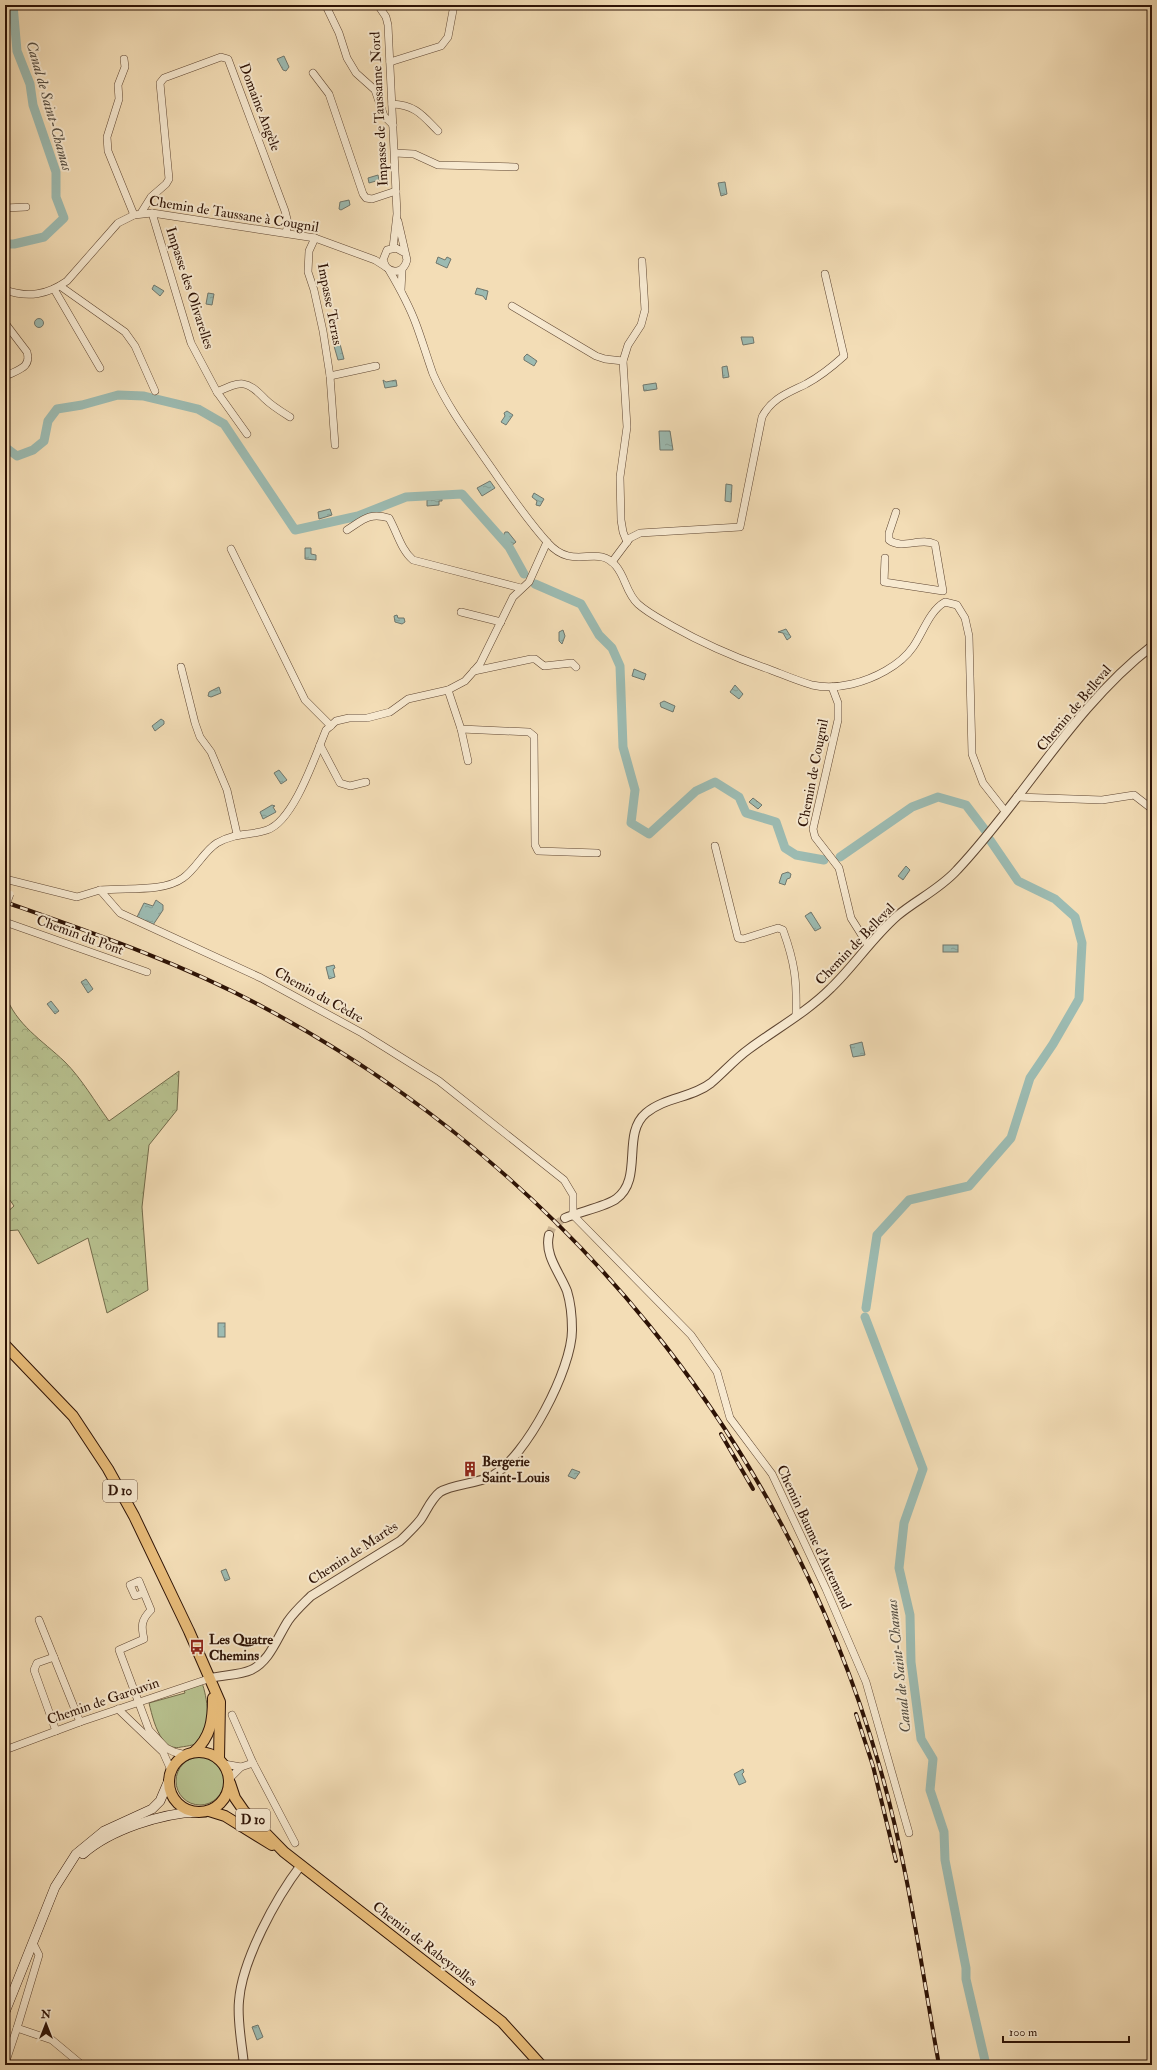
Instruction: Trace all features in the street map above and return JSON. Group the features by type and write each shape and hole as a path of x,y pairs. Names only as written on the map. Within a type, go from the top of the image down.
{"main road":[{"name":"D 10","path":"5,1345 51,1392 88,1436 134,1516 212,1681 220,1702 221,1761"},
{"name":"D 10","path":"190,1754 202,1745 211,1727 213,1714 212,1681"},
{"path":"5,2012 55,1887 63,1873 76,1854 90,1841 120,1823 152,1809 160,1801 177,1761 190,1754 211,1754 221,1761 230,1781 224,1800 209,1811 171,1814 111,1836 90,1849 63,1873"},
{"path":"170,1775 170,1789 174,1798 180,1805 188,1810 198,1812"},
{"name":"Chemin de Rabeyrolles","path":"230,1781 235,1798 244,1811 284,1852"},
{"name":"Chemin de Rabeyrolles","path":"209,1811 225,1816 284,1852 502,2022 542,2065"}],"street":[{"name":"Impasse de Taussanne Nord","path":"378,5 386,17 388,25 396,191 396,214 393,248"},
{"path":"390,62 441,46 448,37 454,5"},
{"path":"327,8 339,33 346,58 356,73 375,90 384,116 393,125"},
{"name":"Domaine Angèle","path":"141,213 150,197 166,184 169,179 160,83 164,78 221,57 228,59 276,184 288,223 286,233"},
{"path":"124,59 125,67 118,85 119,99 107,137 108,151 134,215"},
{"path":"313,73 329,94 363,194 366,198 372,199 396,191"},
{"path":"392,104 403,105 416,109 438,131"},
{"path":"395,153 414,154 438,164 515,167"},
{"path":"5,208 26,207"},
{"name":"Chemin de Taussane à Cougnil","path":"5,290 27,295 37,295 57,288 67,281 118,223 141,213 152,213 315,238 368,258 387,269 396,272 402,270"},
{"name":"Impasse des Olivarelles","path":"152,213 191,343 217,392 247,434"},
{"name":"Impasse de Taussanne Nord","path":"396,214 405,253"},
{"name":"Impasse Terras","path":"315,238 309,251 308,272 314,290 323,331 330,376 335,445"},
{"path":"401,290 402,270 407,260 405,253 400,249 393,248 387,250 383,262 401,290 416,324 433,374 457,419 510,495 547,542 561,554 569,557 594,555 602,556 612,562 621,573 627,590 639,605 702,643 740,660 813,685 832,687 854,684 896,663 913,647 935,610 940,605 945,602 957,605 965,618 969,636 972,754 983,783 1005,811"},
{"name":"Chemin de Taussane à Cougnil","path":"368,258 384,256"},
{"path":"627,542 623,532 621,520 620,478 627,427 623,361 628,345 641,325 645,310 642,262"},
{"path":"612,562 630,538 640,533 740,527 762,417 768,406 778,397 808,383 844,356 826,274"},
{"path":"57,288 100,368"},
{"path":"57,288 125,332 135,346 155,391"},
{"path":"512,306 596,356 605,359 623,361"},
{"path":"5,322 28,352 29,356 28,362 24,367 10,374"},
{"path":"330,376 376,366"},
{"path":"217,392 237,383 247,384 290,417"},
{"path":"885,558 884,582 943,591 935,544 929,541 895,544 889,540 889,533 896,512"},
{"path":"347,530 368,516 378,515 389,518 397,532 406,554 413,560 521,588"},
{"path":"5,879 77,897 100,890 162,887 177,882 184,877 216,843 237,834 267,830 279,824 291,810 326,730 336,721 349,718 367,718 390,712 408,699 448,690 465,681 480,664 513,597 528,582 547,542"},
{"path":"231,549 305,700 330,726"},
{"path":"461,612 501,622"},
{"name":"Chemin de Belleval","path":"569,1216 616,1200 624,1191 629,1179 637,1126 644,1115 654,1107 695,1092 709,1084 746,1050 796,1016 831,989 868,945 898,915 935,890 957,871 1064,737 1126,666 1152,646"},
{"path":"474,671 531,659 534,659 544,666 572,663 576,667"},
{"path":"181,667 195,723 200,737 211,752 227,790 237,834"},
{"name":"Chemin de Cougnil","path":"832,687 838,703 838,720 813,828 815,837 840,868 850,918 868,945"},
{"path":"448,690 461,729 468,761"},
{"path":"461,729 529,732 532,734 534,736 535,848 543,852 597,853"},
{"path":"320,745 340,783 350,786 366,782"},
{"path":"1017,797 1102,800 1134,795 1152,809"},
{"path":"715,846 738,938 742,939 778,928 783,930 791,954 797,985 796,1016"},
{"path":"5,908 14,882"},
{"name":"Chemin du Cèdre","path":"100,890 120,913 262,978 362,1033 439,1081 564,1180 573,1195 569,1216"},
{"name":"Chemin du Pont","path":"5,922 147,972"},
{"name":"Chemin Baume d'Autemand","path":"569,1216 690,1335 717,1372 730,1418 772,1474 826,1589 863,1675 909,1833"},
{"name":"Chemin de Martès","path":"212,1681 240,1673 259,1665 266,1658 288,1620 299,1607 311,1596 400,1541 412,1530 434,1498 442,1491 478,1482 492,1476 517,1456 559,1383 570,1350 572,1334 570,1304 561,1278 549,1253 547,1243 549,1235"},
{"path":"144,1593 151,1610 143,1618 141,1626 144,1639 119,1650 149,1730 166,1748 174,1752 190,1754"},
{"path":"39,1620 80,1722"},
{"path":"54,1657 37,1663 34,1670 56,1731"},
{"name":"Chemin de Garouvin","path":"5,1750 138,1702 212,1681"},
{"path":"118,1709 163,1752 170,1775"},
{"path":"232,1715 253,1763 295,1843"},
{"path":"221,1761 241,1767"},
{"path":"230,1781 241,1767 253,1763"},
{"path":"244,2065 238,2002 244,1970 281,1895 301,1865"},
{"path":"5,2064 39,1955 33,1943"},
{"path":"17,2028 52,2040 82,2065"}],"green space":[{"path":"5,994 16,1015 30,1031 65,1062 83,1083 109,1121 179,1071 177,1110 149,1145 142,1207 148,1290 107,1313 88,1238 38,1264 18,1230 5,1231 5,1214 14,1206 5,1193"},
{"path":"202,1683 206,1696 208,1712 204,1735 199,1742 192,1745 176,1748 169,1745 163,1740 158,1731 149,1703 185,1693 184,1690"},
{"path":"200,1757 209,1759 217,1764 222,1772 224,1781 222,1790 217,1798 209,1803 200,1805 191,1803 183,1798 178,1790 176,1781 178,1772 183,1764 191,1759"}],"water":[{"path":"284,56 289,67 286,71 283,70 277,59"},
{"path":"378,175 380,184 377,184 376,181 369,183 368,178"},
{"path":"725,182 727,194 721,196 718,183"},
{"path":"349,200 350,205 341,210 339,209 340,202"},
{"path":"438,257 445,260 447,257 451,259 447,268 436,263"},
{"path":"154,285 164,291 160,296 152,289"},
{"path":"477,288 488,291 486,300 483,296 475,294"},
{"path":"208,293 214,294 212,305 206,304"},
{"path":"39,318 44,323 39,328 34,323"},
{"path":"741,337 753,337 754,343 743,345"},
{"path":"340,344 344,359 338,360 334,346"},
{"path":"527,354 537,361 534,366 524,360 524,357"},
{"path":"727,366 729,377 723,378 722,367"},
{"path":"383,380 386,382 396,380 397,386 385,388"},
{"path":"656,383 657,389 644,391 643,385"},
{"path":"507,411 513,415 506,425 501,422 505,416 504,413"},
{"path":"659,431 670,431 673,450 660,450"},
{"path":"490,481 495,488 482,496 477,488"},
{"path":"726,484 732,485 731,502 725,501"},
{"path":"534,493 544,499 540,506 536,505 537,501 532,497"},
{"path":"442,499 442,501 439,501 439,505 427,506 427,500"},
{"path":"330,509 332,515 319,519 318,512"},
{"path":"505,532 508,532 516,542 511,546 503,536"},
{"path":"305,548 311,548 311,554 316,555 316,560 305,559"},
{"path":"397,615 398,618 404,618 405,622 402,624 395,622 394,616"},
{"path":"786,629 791,637 787,640 783,633 778,632"},
{"path":"563,630 565,636 562,644 559,641 559,632"},
{"path":"634,669 646,674 644,680 632,676"},
{"path":"735,685 743,694 739,699 730,692"},
{"path":"219,687 221,693 211,697 208,696 209,692"},
{"path":"664,701 675,706 673,712 661,707 660,703"},
{"path":"161,719 164,721 164,724 155,731 152,726"},
{"path":"279,770 287,780 281,784 274,773"},
{"path":"753,798 762,805 758,809 749,802"},
{"path":"272,805 275,806 273,807 276,812 263,819 260,812"},
{"path":"906,866 910,870 903,880 898,876"},
{"path":"788,872 791,874 785,885 779,883 782,874"},
{"path":"156,900 163,905 163,910 153,925 137,917 144,903 153,906"},
{"path":"811,912 821,928 815,931 805,916"},
{"path":"943,945 958,945 958,952 943,952"},
{"path":"334,965 335,968 333,969 335,977 329,979 326,967"},
{"path":"86,979 93,989 88,993 81,982"},
{"path":"51,1001 59,1011 55,1014 47,1004"},
{"path":"862,1042 865,1055 853,1057 850,1045"},
{"path":"218,1323 225,1323 225,1337 218,1337"},
{"path":"572,1469 580,1472 575,1479 568,1476"},
{"path":"226,1569 230,1579 225,1581 221,1571"},
{"path":"743,1769 744,1772 742,1774 746,1782 739,1785 734,1774"},
{"path":"258,2025 263,2037 257,2040 252,2027"}],"waterway":[{"name":"Canal de Saint-Chamas","path":"5,244 14,244 44,237 64,218 56,197 56,172 33,105 30,84 17,51 13,5"},
{"name":"Canal de Saint-Chamas","path":"5,447 17,456 33,450 44,441 48,421 57,409 82,405 118,395 144,396 198,409 224,424 295,530 358,516 406,497 462,494 509,547 524,574"},
{"name":"Canal de Saint-Chamas","path":"535,584 581,604 599,635 612,648 620,666 623,747 635,790 631,823 649,834 696,791 715,782 739,797 746,813 776,822 785,848 796,855 824,860"},
{"name":"Canal de Saint-Chamas","path":"840,857 912,807 938,797 966,805 985,830"},
{"name":"Canal de Saint-Chamas","path":"866,1308 877,1235 909,1200 969,1186 1011,1138 1030,1078 1053,1044 1079,999 1082,943 1075,917 1055,899 1018,881 990,840"},
{"name":"Canal de Saint-Chamas","path":"865,1317 923,1469 904,1523 899,1568 910,1615 911,1662 921,1739 933,1759 930,1790 944,1832 945,1860 966,1968 966,1979 986,2065"}],"tunnel":[{"path":"549,1235 553,1226 565,1218"}],"railway":[{"path":"5,902 71,925 200,976 263,1007 372,1072 473,1147 565,1232 649,1325 723,1426 786,1534 839,1648 880,1768 890,1805 906,1878 939,2065"},
{"path":"721,1434 753,1489"},
{"path":"856,1714 873,1766 896,1861"}],"place":[{"name":"Bergerie Saint-Louis","path":"470,1469"},
{"name":"Les Quatre Chemins","path":"197,1647"}]}
